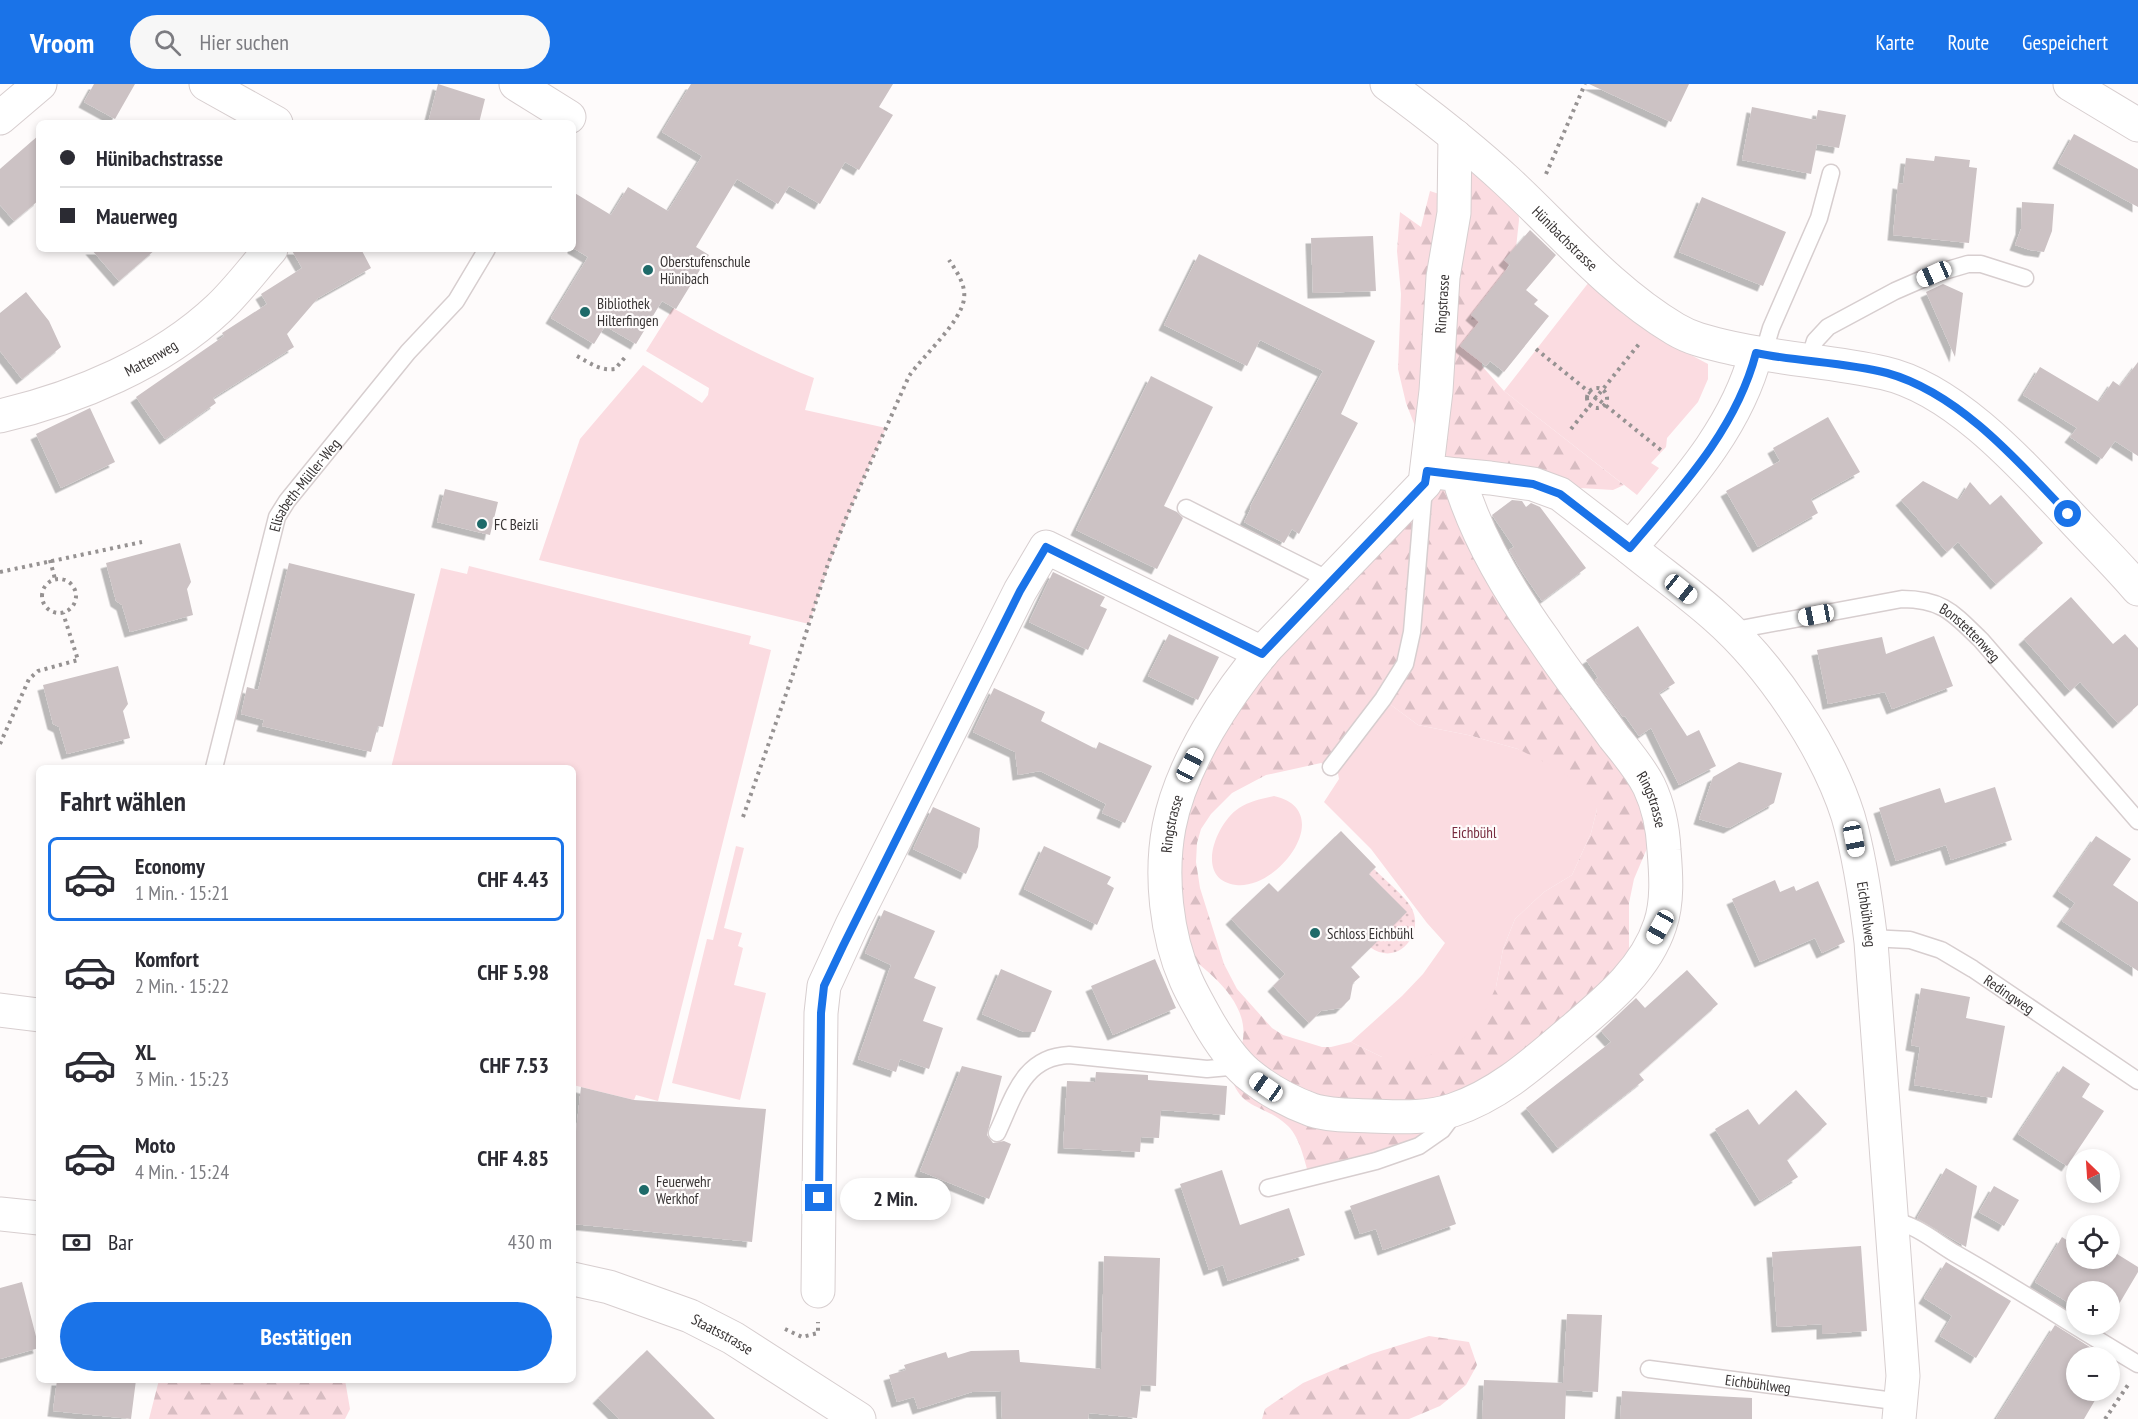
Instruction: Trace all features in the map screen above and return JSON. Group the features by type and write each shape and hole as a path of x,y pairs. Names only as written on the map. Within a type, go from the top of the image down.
{"street":[{"path":"0,118 40,84"},
{"path":"206,84 271,120"},
{"path":"516,84 569,117"},
{"name":"Hünibachstrasse","path":"1387,84 1455,136 1507,181 1645,310 1676,330 1697,339 1760,354 1888,374 1911,382 1941,399 1966,416 2022,465 2138,589"},
{"path":"2070,84 2138,125"},
{"name":"Ringstrasse","path":"1437,476 1331,581 1245,673 1204,738 1190,765 1176,798 1169,825 1164,876 1171,932 1186,982 1214,1032 1245,1072 1266,1087 1310,1109 1329,1114 1405,1117 1431,1115 1476,1101 1500,1088 1606,1001 1626,981 1640,964 1660,927 1663,913 1665,885 1662,829 1648,784 1523,610 1484,544 1437,476 1436,391 1443,278 1454,213 1455,136"},
{"name":"Mattenweg","path":"0,416 57,401 124,373 197,326 220,307 267,252"},
{"path":"1630,548 1718,439 1739,401 1760,354"},
{"name":"Eichbühlweg","path":"1437,476 1490,478 1533,484 1560,494 1716,616 1763,667 1806,727 1835,783 1854,839 1867,904 1903,1376 1900,1410"},
{"path":"818,1291 821,1013 824,986 1010,612 1046,547 1262,654"},
{"path":"0,1010 36,1015"},
{"path":"0,1214 36,1218"},
{"name":"Staatsstrasse","path":"576,1280 651,1300 690,1316 733,1338 859,1419"}],"lane":[{"path":"1760,354 1819,218 1831,172"},
{"name":"Elisabeth-Müller-Weg","path":"215,765 277,517 286,501 377,393 408,352 456,301 485,252"},
{"path":"1809,360 1815,341 1828,327 1895,291 1934,274 1968,264 1981,264 2025,279"},
{"name":"Ringstrasse","path":"1331,767 1383,699 1405,664 1437,476"},
{"path":"1186,508 1331,581"},
{"name":"Bonstettenweg","path":"1730,631 1902,599 1920,599 1938,603 1956,615 1981,640 2138,821"},
{"name":"Redingweg","path":"1870,938 1910,940 1941,950 2138,1081"},
{"path":"997,1133 1021,1081 1036,1065 1055,1056 1069,1055 1207,1069 1229,1067 1237,1063"},
{"path":"1268,1188 1376,1161 1419,1146 1442,1130 1448,1122 1451,1110"},
{"path":"1891,1220 1918,1229 2014,1287 2136,1371"},
{"name":"Eichbühlweg","path":"1649,1369 1900,1410"}],"path":[{"path":"1546,175 1585,84"},
{"path":"743,817 792,677 828,564 846,518 909,376 942,337 964,301 959,276 950,260"},
{"path":"1571,429 1642,341"},
{"path":"1536,349 1662,451"},
{"path":"577,356 597,368 608,370 615,369 627,355"},
{"path":"1588,392 1596,388 1603,390"},
{"path":"1603,390 1606,397 1604,405"},
{"path":"1588,392 1587,399 1590,406"},
{"path":"1590,406 1597,408 1604,405"},
{"path":"0,572 142,542"},
{"path":"50,560 55,579"},
{"path":"55,579 63,579 70,583 77,597 70,610 63,613 48,610 41,596 43,588 55,579"},
{"path":"0,744 29,679 38,671 78,660 63,613"},
{"path":"2105,1419 2136,1371"}],"green space":[{"path":"1455,136 1517,191 1519,220 1516,248 1481,327 1482,366 1504,391 1624,485 1613,490 1580,488 1560,494 1459,476 1648,784 1648,846 1634,879 1629,903 1629,954 1634,971 1442,1130 1310,1178 1299,1144 1292,1131 1278,1118 1244,1099 1233,1081 1229,1067 1238,1056 1243,1032 1241,1016 1234,1002 1213,977 1175,946 1171,932 1189,765 1425,483 1431,440 1415,426 1406,403 1398,369 1401,294 1397,251 1400,212 1421,227 1430,191 1454,199","holes":["1383,699 1418,725 1468,735 1518,749 1597,809 1591,833 1572,875 1544,892 1515,919 1503,949 1496,987 1382,1057 1351,1042 1322,1047 1283,1035 1272,1028 1237,989 1224,964 1200,888 1196,862 1197,843 1201,829 1211,814 1232,793 1266,775 1321,763 1331,767"]},
{"path":"1589,282 1623,314 1651,334 1708,364 1708,379 1698,402 1667,438 1666,447 1651,463 1659,468 1637,495 1504,391"},
{"path":"673,308 742,346 814,378 805,410 886,428 844,525 809,624 539,560 580,439 643,365 702,403 708,395 709,388 646,351"},
{"path":"469,566 751,636 749,644 771,650 658,1101 636,1095 634,1100 576,1086 576,765 392,765 441,568 467,574"},
{"name":"Eichbühl","path":"1383,699 1418,725 1468,735 1518,749 1550,765 1587,788 1597,809 1591,833 1572,875 1544,892 1515,919 1503,949 1496,987 1478,1026 1449,1050 1415,1059 1382,1057 1351,1042 1423,974 1445,943 1371,849 1324,802 1339,779 1338,773 1331,767"},
{"path":"1274,796 1292,804 1301,817 1301,832 1295,848 1284,863 1269,875 1253,883 1236,885 1223,881 1215,873 1212,863 1216,838 1222,826 1239,808"},
{"path":"736,846 744,848 724,928 742,933 738,946 743,948 734,985 766,993 740,1100 672,1083 707,939 713,940"},
{"path":"1374,869 1403,897 1415,917 1415,927 1407,945 1390,953 1380,952 1370,947 1406,912 1369,874"},
{"path":"1429,1336 1469,1342 1477,1365 1466,1385 1440,1406 1409,1419 1262,1419 1265,1409 1303,1383 1371,1354"},
{"path":"158,1383 346,1383 350,1409 345,1419 149,1419"}],"building":[{"path":"94,84 135,84 115,119 84,102"},
{"path":"438,84 485,99 480,120 429,120"},
{"path":"691,84 893,84 879,107 893,115 859,170 845,162 820,204 789,186 778,204 737,179 696,247 709,255 676,309 662,301 636,344 605,326 594,344 551,318 588,257 576,250 576,194 611,215 628,187 668,211 702,156 662,132"},
{"path":"1589,84 1689,84 1671,122"},
{"path":"1752,107 1816,120 1818,110 1846,115 1839,148 1817,144 1811,174 1742,160"},
{"path":"2074,134 2138,169 2138,207 2058,163"},
{"path":"36,138 36,203 14,221 0,205 0,169"},
{"path":"1935,156 1970,160 1969,167 1977,168 1969,243 1893,235 1898,183 1903,184 1906,158 1934,161"},
{"path":"1702,197 1786,232 1763,286 1679,252"},
{"path":"2022,202 2054,204 2052,231 2044,252 2015,245 2021,229"},
{"path":"1530,230 1556,255 1526,290 1538,300 1534,304 1549,316 1504,372 1490,361 1486,366 1460,346 1479,322 1471,315 1510,265 1504,260"},
{"path":"1373,236 1376,291 1313,293 1311,238"},
{"path":"94,252 153,252 119,281"},
{"path":"293,252 363,252 371,268 318,298 287,334 294,347 213,398 216,403 165,439 136,397 224,336 222,333 267,304 261,294 302,268"},
{"path":"1199,254 1375,341 1341,414 1358,423 1299,534 1292,529 1284,543 1244,522 1323,371 1260,340 1247,366 1164,325"},
{"path":"1943,284 1963,293 1955,357 1926,292"},
{"path":"26,292 49,321 61,347 22,379 0,351 0,313"},
{"path":"2138,362 2138,456 2115,441 2102,459 2070,437 2077,428 2023,395 2040,367 2099,402 2113,381 2120,386"},
{"path":"1151,376 1213,407 1164,506 1177,512 1183,518 1157,569 1076,530"},
{"path":"90,408 115,462 61,488 36,434"},
{"path":"1828,417 1860,472 1811,499 1818,513 1758,547 1726,491 1780,461 1773,448"},
{"path":"1923,481 1959,500 1970,482 1990,505 2001,495 2043,543 1996,584 1958,542 1947,552 1901,500"},
{"path":"445,489 498,502 490,535 437,522"},
{"path":"1512,500 1522,501 1526,507 1531,503 1540,507 1586,568 1542,601 1509,550 1514,547 1492,515"},
{"path":"180,543 191,582 187,589 193,615 130,632 122,605 116,601 106,563"},
{"path":"289,563 415,594 383,727 378,726 371,752 262,726 264,720 241,714 247,687 258,690"},
{"path":"1053,572 1105,597 1100,606 1107,609 1088,650 1029,622"},
{"path":"2071,597 2113,644 2125,634 2138,648 2138,705 2118,723 2080,682 2070,691 2024,639"},
{"path":"1638,626 1675,683 1659,693 1687,736 1699,730 1716,766 1679,785 1651,728 1639,736 1595,680 1598,678 1586,660"},
{"path":"1169,634 1219,657 1198,700 1148,676"},
{"path":"1934,636 1953,686 1892,709 1885,692 1828,704 1817,650 1882,637 1886,654"},
{"path":"118,666 128,704 123,711 130,738 67,754 59,727 53,724 43,685"},
{"path":"994,688 1045,712 1041,721 1096,749 1099,742 1152,766 1125,823 1102,813 1106,804 1040,771 1018,775 1015,752 973,732"},
{"path":"1739,762 1782,773 1774,803 1729,828 1699,819 1713,777"},
{"path":"1995,787 2012,840 1951,860 1946,845 1896,861 1879,808 1940,788 1945,803"},
{"path":"933,807 980,828 978,847 966,874 913,849"},
{"name":"Schloss Eichbühl","path":"1341,831 1376,867 1369,874 1407,912 1351,967 1360,977 1353,983 1350,999 1341,1008 1321,1011 1309,1023 1273,986 1285,974 1231,919 1269,883 1278,892"},
{"path":"2096,836 2131,859 2113,885 2138,902 2138,971 2062,921 2075,903 2058,891"},
{"path":"1044,846 1111,877 1107,884 1114,888 1097,925 1024,889"},
{"path":"1775,880 1780,892 1794,886 1796,891 1818,881 1845,942 1822,953 1815,938 1760,962 1732,899"},
{"path":"884,910 935,931 914,978 936,987 923,1021 943,1028 929,1069 900,1059 896,1072 858,1059 891,965 865,953"},
{"path":"1155,959 1176,1008 1113,1035 1091,986"},
{"path":"1001,969 1052,991 1035,1032 1024,1032 982,1014"},
{"path":"1687,970 1718,1004 1639,1074 1644,1080 1558,1148 1526,1108 1611,1042 1601,1031 1636,998 1645,1008"},
{"path":"1921,988 1970,997 1966,1018 2005,1026 1992,1098 1914,1085 1920,1047 1911,1045"},
{"path":"962,1066 1002,1076 987,1135 993,1143 1004,1141 1011,1144 989,1199 920,1171"},
{"path":"2063,1066 2090,1084 2082,1097 2104,1111 2078,1149 2066,1149 2066,1165 2018,1134"},
{"path":"1096,1072 1148,1075 1148,1080 1227,1086 1225,1115 1161,1110 1159,1138 1141,1137 1140,1152 1063,1148 1067,1081 1095,1082"},
{"path":"581,1087 634,1100 766,1109 752,1242 576,1224 576,1131"},
{"path":"1796,1090 1827,1124 1787,1160 1798,1177 1760,1201 1715,1129 1748,1109 1759,1125"},
{"path":"1946,1168 1977,1186 1966,1247 1917,1218"},
{"path":"1222,1170 1240,1225 1289,1208 1305,1255 1228,1281 1223,1265 1209,1270 1180,1184"},
{"path":"1439,1175 1456,1224 1383,1250 1376,1229 1360,1234 1350,1206"},
{"path":"1994,1186 2019,1200 2004,1226 1979,1212"},
{"path":"2062,1237 2066,1240 2066,1269 2120,1269 2120,1256 2138,1267 2138,1272 2120,1302 2120,1281 2066,1281 2066,1301 2035,1282"},
{"path":"1861,1246 1867,1331 1822,1334 1822,1324 1777,1327 1772,1252"},
{"path":"1104,1256 1160,1258 1156,1386 1141,1385 1137,1418 1089,1413 1088,1419 1002,1419 1001,1391 972,1392 918,1409 914,1397 897,1402 889,1375 906,1370 904,1365 946,1352 948,1358 971,1351 1019,1350 1020,1362 1101,1369"},
{"path":"1946,1262 2011,1301 1976,1358 1940,1336 1952,1316 1924,1298"},
{"path":"22,1282 36,1336 36,1349 0,1359 0,1288"},
{"path":"1567,1314 1602,1315 1598,1392 1566,1390 1565,1419 1482,1419 1484,1380 1563,1383"},
{"path":"2055,1325 2066,1332 2066,1335 2071,1335 2090,1347 2066,1347 2066,1401 2095,1401 2084,1419 1996,1419"},
{"path":"647,1350 715,1419 619,1419 598,1398"},
{"path":"57,1383 136,1383 131,1419 53,1411"},
{"path":"1622,1391 1752,1398 1752,1419 1620,1419"}],"place":[{"name":"Oberstufenschule Hünibach","path":"648,270"},
{"name":"Bibliothek Hilterfingen","path":"585,312"},
{"name":"FC Beizli","path":"482,524"},
{"name":"Schloss Eichbühl","path":"1315,933"},
{"name":"Feuerwehr Werkhof","path":"644,1190"}],"route":[{"path":"819,1198 821,1013 824,986 1020,591 1046,547 1262,654 1425,483 1427,471 1533,484 1560,494 1630,548 1718,439 1739,401 1756,353 1833,363 1888,374 1911,382 1966,416 2022,465 2068,514"}]}
